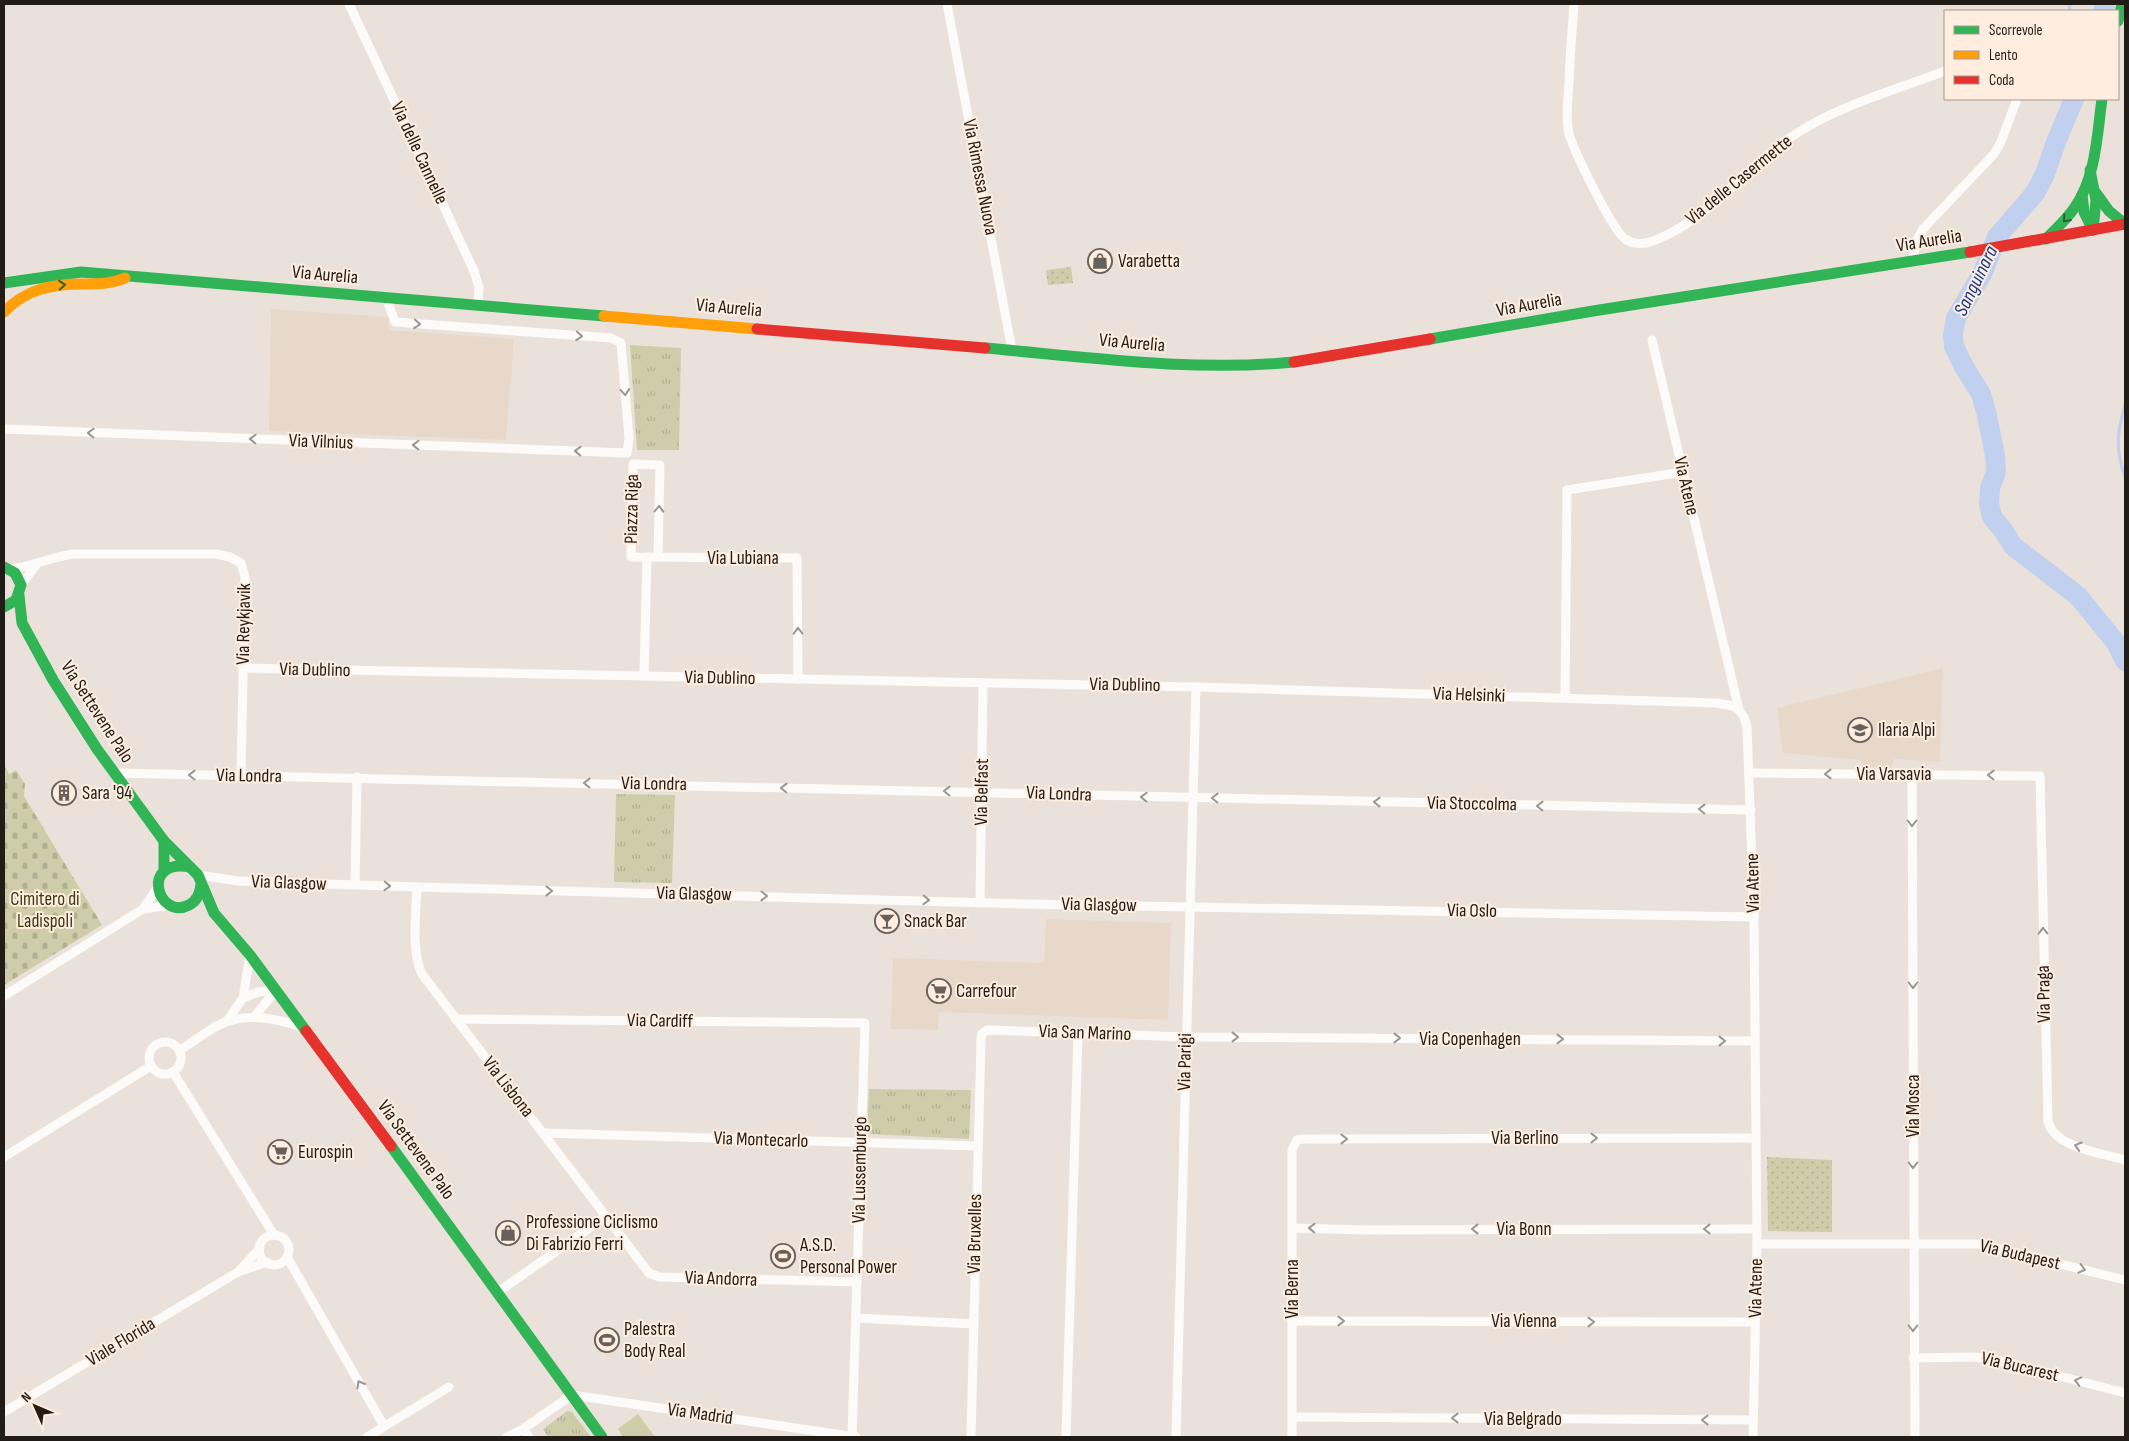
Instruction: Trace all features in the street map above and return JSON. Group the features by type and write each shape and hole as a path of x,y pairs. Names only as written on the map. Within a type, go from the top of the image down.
{"main road":[{"path":"2119,17 2122,4"},
{"path":"2046,239 2071,212 2082,195 2090,170 2102,100"},
{"path":"2090,170 2096,192 2097,211 2093,230"},
{"path":"2096,192 2109,211 2125,224"},
{"path":"2082,195 2084,212 2093,230"},
{"name":"Via Aurelia","path":"4,283 36,280 81,272 1174,364 1223,366 1280,363 1340,355 1593,311 1979,251 2125,224"},
{"name":"Via Aurelia","path":"4,312 17,299 36,289 63,284 109,284 128,276"},
{"name":"Via Settevene Palo","path":"7,568 19,578 22,623"},
{"name":"Via Settevene Palo","path":"20,590 12,603 4,608 22,623 54,680 97,748 164,841 197,876 214,913 250,955 276,990 602,1437"},
{"path":"164,841 164,871"},
{"path":"182,907 194,902 200,891 197,876 176,864 164,871 158,881 162,898 170,905 214,913"}],"street":[{"name":"Via delle Cannelle","path":"348,4 474,270 479,287 478,304"},
{"name":"Via Rimessa Nuova","path":"947,4 1012,350"},
{"name":"Via delle Casermette","path":"1574,4 1567,112 1570,136 1580,162 1616,228 1627,240 1637,243 1647,243 1658,239 1703,213 1772,151 1809,126 1829,116 1944,70"},
{"path":"1913,261 1916,242 1923,230 1998,149 2018,100"},
{"path":"386,298 395,322 611,338 622,343 629,438 627,453 633,464"},
{"name":"Via Atene","path":"1652,340 1739,710 1746,724 1754,917 1757,1244 1753,1437"},
{"name":"Via Vilnius","path":"4,429 627,453"},
{"name":"Piazza Riga","path":"633,464 660,464 658,558 630,557 633,464"},
{"path":"1565,698 1567,490 1683,472"},
{"name":"Via Reykjavik","path":"7,568 36,565 54,557 73,554 216,554 236,559 243,567 245,577 241,775"},
{"path":"644,676 648,557"},
{"name":"Via Lubiana","path":"658,558 797,558 798,679"},
{"path":"20,590 36,565"},
{"name":"Via Dublino","path":"243,668 1196,687"},
{"name":"Via Belfast","path":"980,902 983,683"},
{"name":"Via Helsinki","path":"1196,687 1718,703 1733,706 1739,710"},
{"name":"Via Parigi","path":"1176,1437 1196,687"},
{"name":"Via Londra","path":"116,773 357,777 1193,798"},
{"name":"Via Varsavia","path":"1749,773 2040,776"},
{"name":"Via Mosca","path":"1912,774 1913,1358 1915,1437"},
{"name":"Via Praga","path":"2040,776 2048,1121 2052,1131 2060,1139 2072,1145 2125,1160"},
{"path":"355,885 357,777"},
{"name":"Via Stoccolma","path":"1193,798 1751,810"},
{"name":"Via Glasgow","path":"197,876 238,881 417,887 1190,906"},
{"path":"143,909 158,887"},
{"name":"Via Lisbona","path":"417,887 416,952 418,967 455,1019 544,1133 647,1271"},
{"path":"4,996 143,909 170,905"},
{"name":"Via Oslo","path":"1190,906 1754,917"},
{"path":"179,1051 227,1021 243,998 250,955"},
{"path":"243,998 258,992 276,990"},
{"path":"254,1017 276,990"},
{"path":"227,1021 254,1017 286,1021 304,1028"},
{"name":"Via Cardiff","path":"455,1019 864,1023"},
{"name":"Via Lussemburgo","path":"855,1437 856,1318 864,1023"},
{"name":"Via San Marino","path":"984,1032 992,1029 1186,1037"},
{"name":"Via Bruxelles","path":"971,1437 980,1039 984,1032"},
{"path":"1066,1437 1078,1033"},
{"name":"Via Copenhagen","path":"1186,1037 1754,1041"},
{"path":"167,1042 179,1051 180,1065 173,1072 163,1074 151,1066 151,1052 158,1044 167,1042"},
{"path":"4,1157 151,1066"},
{"path":"173,1072 274,1235"},
{"name":"Via Montecarlo","path":"544,1133 977,1146"},
{"name":"Via Berlino","path":"1296,1141 1303,1139 1756,1138"},
{"name":"Via Berna","path":"1292,1437 1292,1150 1296,1141"},
{"path":"260,1214 261,1244 262,1258 267,1262 280,1263 287,1257 289,1252 288,1243 280,1236 274,1235 261,1244"},
{"path":"498,1292 606,1217"},
{"name":"Via Bonn","path":"1292,1228 1366,1230 1756,1228"},
{"name":"Via Budapest","path":"1757,1244 1914,1243 1985,1245 2125,1280"},
{"name":"Viale Florida","path":"238,1272 261,1244"},
{"path":"287,1257 384,1426"},
{"name":"Viale Florida","path":"4,1412 238,1272 267,1262"},
{"name":"Via Andorra","path":"647,1271 659,1277 857,1282"},
{"path":"856,1318 974,1324"},
{"name":"Via Vienna","path":"1292,1321 1755,1322"},
{"name":"Via Bucarest","path":"1913,1358 1990,1358 2125,1393"},
{"path":"367,1437 449,1387"},
{"path":"507,1437 524,1429 572,1395"},
{"name":"Via Madrid","path":"572,1395 855,1437"},
{"name":"Via Belgrado","path":"1292,1417 1753,1420"},
{"path":"524,1429 529,1437"}],"shaded area":[{"path":"271,309 389,317 389,330 514,339 506,440 269,431"},
{"name":"Ilaria Alpi","path":"1943,668 1940,762 1894,759 1890,769 1863,766 1860,760 1783,753 1777,708"},
{"path":"1046,919 1171,923 1168,1020 939,1012 938,1030 891,1029 893,958 1044,963"}],"green space":[{"path":"1071,267 1073,283 1048,285 1046,270"},
{"path":"630,345 681,348 679,450 637,450"},
{"name":"Cimitero di Ladispoli","path":"4,765 9,774 16,770 25,784 24,796 102,925 4,985"},
{"path":"616,794 675,795 672,883 614,882"},
{"path":"869,1089 971,1090 969,1139 867,1134"},
{"path":"1767,1157 1832,1160 1832,1232 1768,1231"},
{"path":"567,1411 572,1412 591,1437 548,1437 543,1429"},
{"path":"638,1414 655,1437 623,1437 618,1429"}],"waterway":[{"path":"2069,4 2070,10"},
{"name":"Sanguinara","path":"2103,10 2105,4"},
{"name":"Sanguinara","path":"2074,100 2045,174 2035,193 1997,237 1983,272 1956,318 1953,335 1954,346 1964,367 1981,394 1987,415 1995,456 1996,472 1990,488 1989,504 1992,517 2013,546 2078,596 2117,644 2125,661"},
{"path":"2125,405 2118,441 2118,449 2125,477"}],"traffic: fast":[{"path":"2119,17 2122,4"},
{"path":"2046,239 2072,211 2087,183 2097,141 2102,100"},
{"path":"2090,170 2096,200 2093,230"},
{"path":"2096,193 2109,211 2125,224"},
{"path":"2082,195 2084,212 2093,230"},
{"path":"1430,339 1593,311 1970,252"},
{"path":"4,283 81,272 604,316"},
{"path":"985,348 1178,364 1256,365 1294,362"},
{"path":"4,567 15,573 21,585 16,600 4,607"},
{"path":"19,595 22,623 53,680 97,749 164,841 198,875 214,913 250,955 306,1031"},
{"path":"164,841 164,871"},
{"path":"190,867 174,867 164,871 159,879 159,889 162,898 169,905 178,908 189,905 198,896 201,885"},
{"path":"391,1146 602,1437"}],"traffic: slow":[{"path":"4,312 21,298 40,289 61,285 104,283 125,278"},
{"path":"604,316 757,329"}],"traffic: jam":[{"path":"1970,252 2125,224"},
{"path":"757,329 985,348"},
{"path":"1294,362 1430,339"},
{"path":"306,1031 391,1146"}],"place":[{"name":"Varabetta","path":"1100,261"},
{"name":"Ilaria Alpi","path":"1860,730"},
{"name":"Sara '94","path":"64,793"},
{"name":"Snack Bar","path":"887,921"},
{"name":"Carrefour","path":"939,991"},
{"name":"Eurospin","path":"280,1152"},
{"name":"Professione Ciclismo Di Fabrizio Ferri","path":"508,1233"},
{"name":"A.S.D. Personal Power","path":"783,1256"},
{"name":"Palestra Body Real","path":"607,1340"}]}
